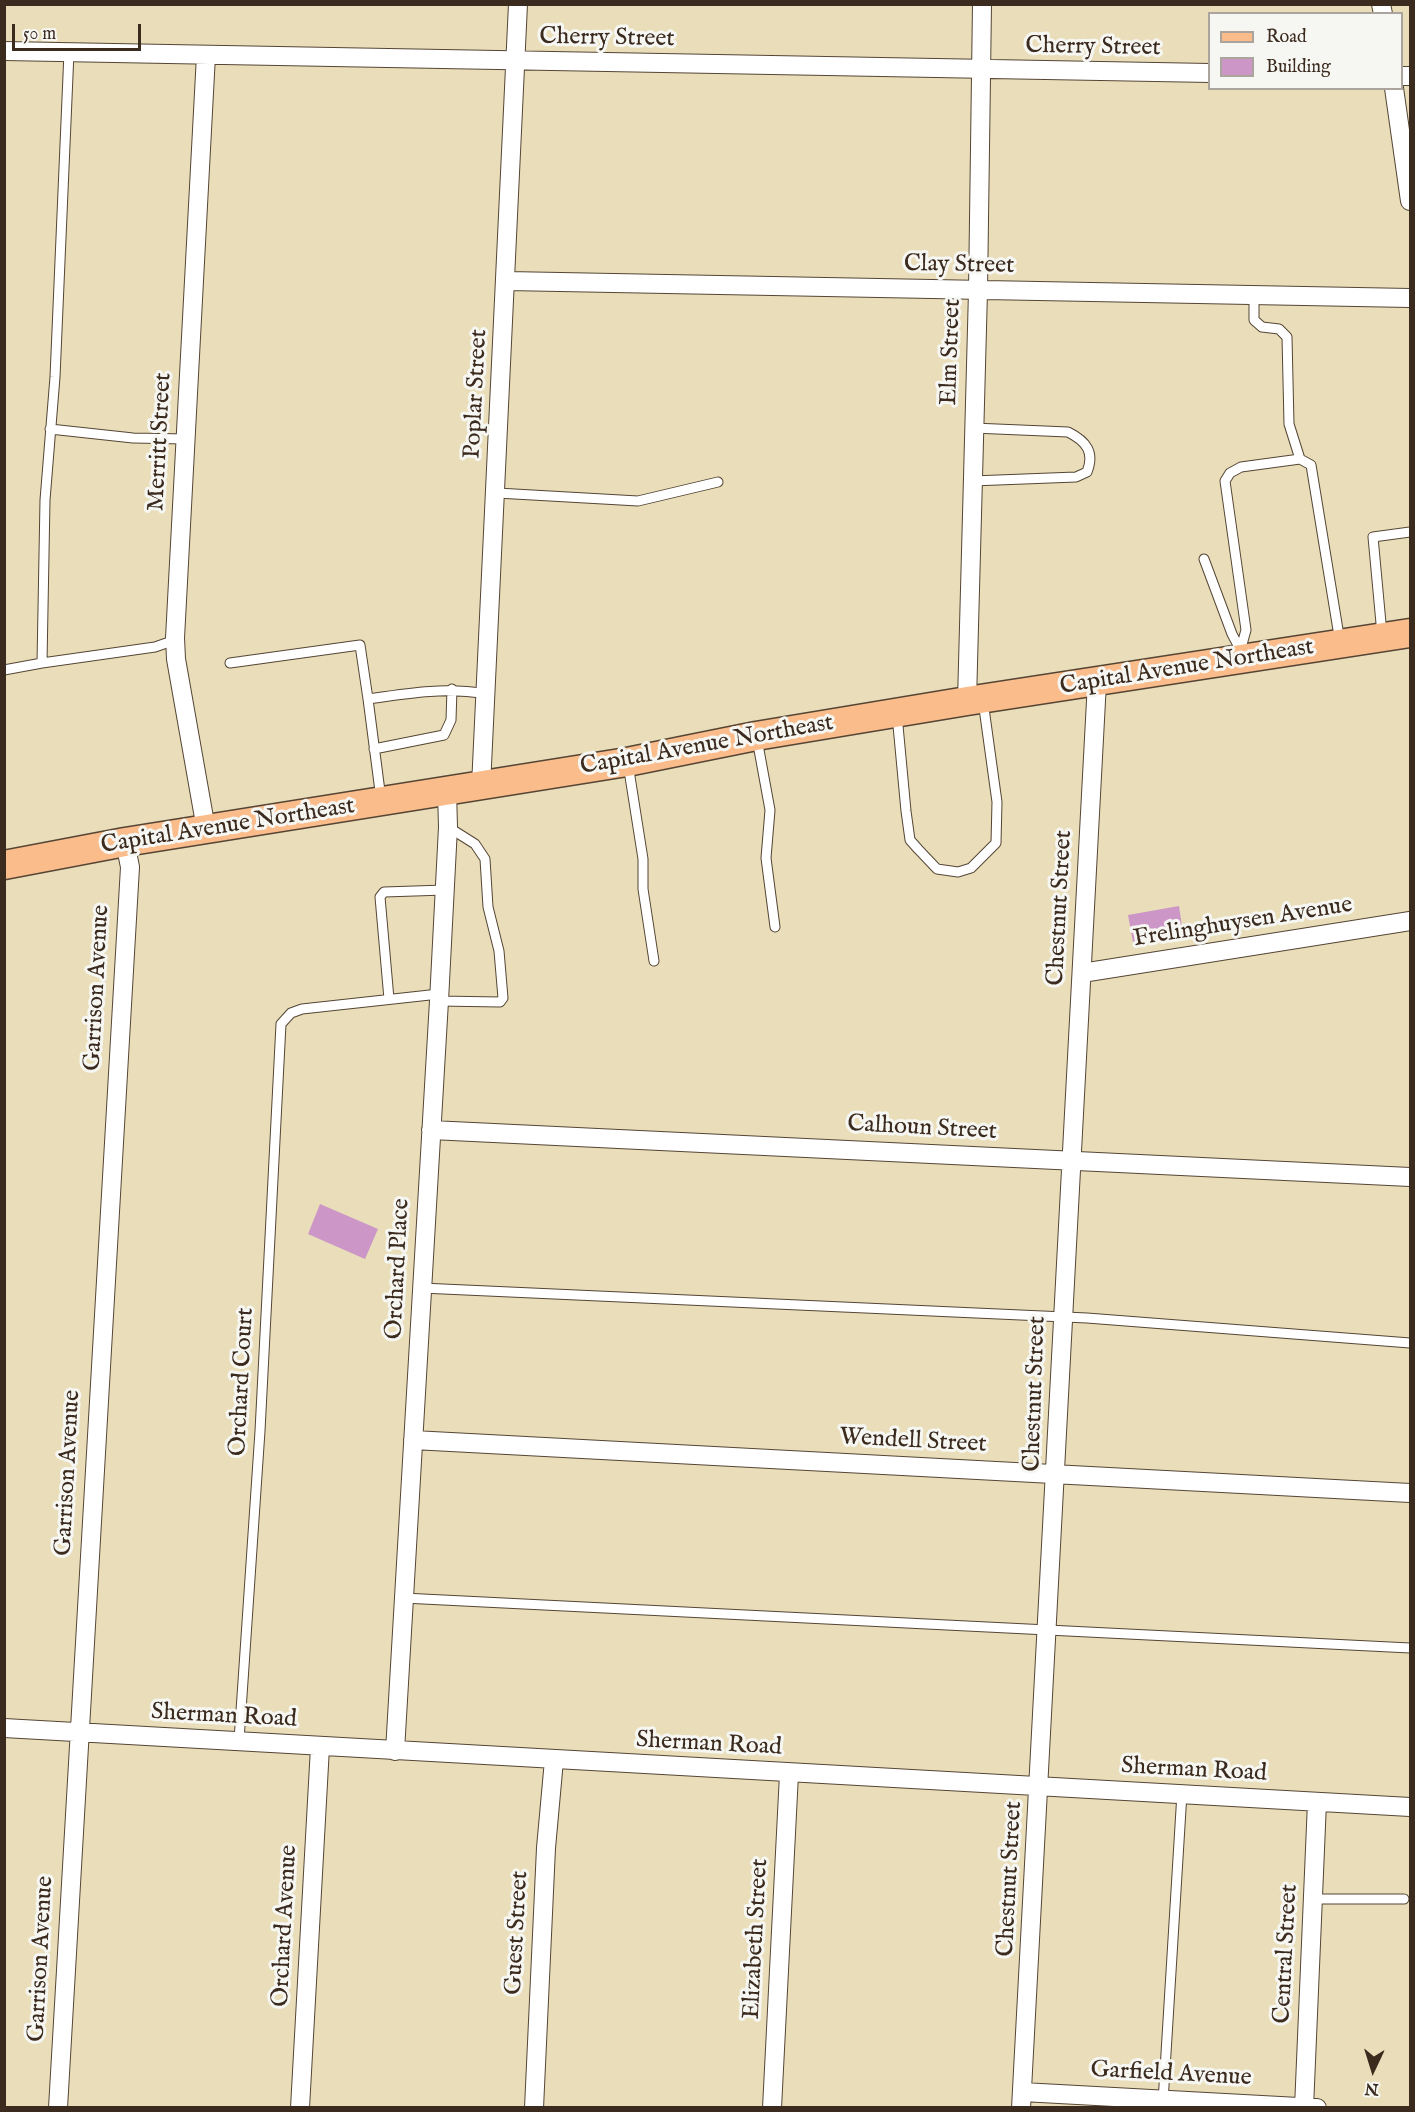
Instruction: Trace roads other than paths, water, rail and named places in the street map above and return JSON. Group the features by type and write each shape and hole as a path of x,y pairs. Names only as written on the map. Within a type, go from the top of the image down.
{"main road":[{"name":"Capital Avenue Northeast","path":"4,865 125,842 627,762 756,736 1096,682 1242,654 1341,644 1410,633"}],"street":[{"name":"Poplar Street","path":"481,786 507,281 518,4"},
{"name":"Elm Street","path":"975,700 972,482 978,291 982,4"},
{"name":"Cherry Street","path":"4,51 982,71 1208,73"},
{"name":"Merritt Street","path":"206,55 175,640 177,670 206,829"},
{"path":"1394,90 1410,201"},
{"name":"Clay Street","path":"507,281 1410,298"},
{"name":"Chestnut Street","path":"1022,2100 1057,1474 1096,682"},
{"name":"Orchard Place","path":"395,1751 445,890 447,791"},
{"name":"Garrison Avenue","path":"58,2108 78,1732 130,867 125,842"},
{"name":"Frelinghuysen Avenue","path":"1082,973 1410,921"},
{"name":"Calhoun Street","path":"431,1130 1410,1177"},
{"name":"Wendell Street","path":"413,1440 1410,1493"},
{"name":"Sherman Road","path":"4,1728 789,1774 1182,1793 1410,1807"},
{"name":"Orchard Avenue","path":"300,2108 320,1747"},
{"name":"Guest Street","path":"534,2108 546,1848 554,1760"},
{"name":"Elizabeth Street","path":"772,2108 789,1774"},
{"name":"Central Street","path":"1304,2107 1317,1802"},
{"name":"Garfield Avenue","path":"1022,2100 1317,2108"}],"lane":[{"path":"42,663 45,511 69,52"},
{"path":"1254,296 1254,320 1262,327 1280,328 1287,337 1289,424 1300,459"},
{"path":"972,482 1076,477 1087,472 1091,463 1089,449 1082,439 1068,432 973,428"},
{"path":"50,429 133,438 185,440"},
{"path":"1242,654 1246,630 1225,481 1230,473 1242,467 1300,459 1311,465 1341,644"},
{"path":"496,493 638,501 718,482"},
{"path":"1382,638 1373,537 1410,532"},
{"path":"1204,559 1232,634 1242,654"},
{"path":"4,670 155,647 175,640"},
{"path":"230,663 360,645 381,802"},
{"path":"368,699 427,689 452,689 486,694"},
{"path":"374,749 444,735 451,720 452,689"},
{"path":"897,713 910,840 937,869 958,872 971,868 996,843 997,802 975,700"},
{"path":"756,736 770,810 766,858 775,927"},
{"path":"627,762 643,859 643,890 654,961"},
{"path":"445,890 384,892 380,897 389,999 439,998 500,1002 502,998 500,951 490,920 486,859 475,844 448,827"},
{"name":"Orchard Court","path":"239,1740 260,1431 281,1024 291,1013 302,1009 389,999"},
{"path":"421,1288 1063,1318 1410,1343"},
{"path":"403,1598 1048,1632 1410,1648"},
{"path":"1163,2103 1182,1793"},
{"path":"1313,1899 1404,1899"}]}
